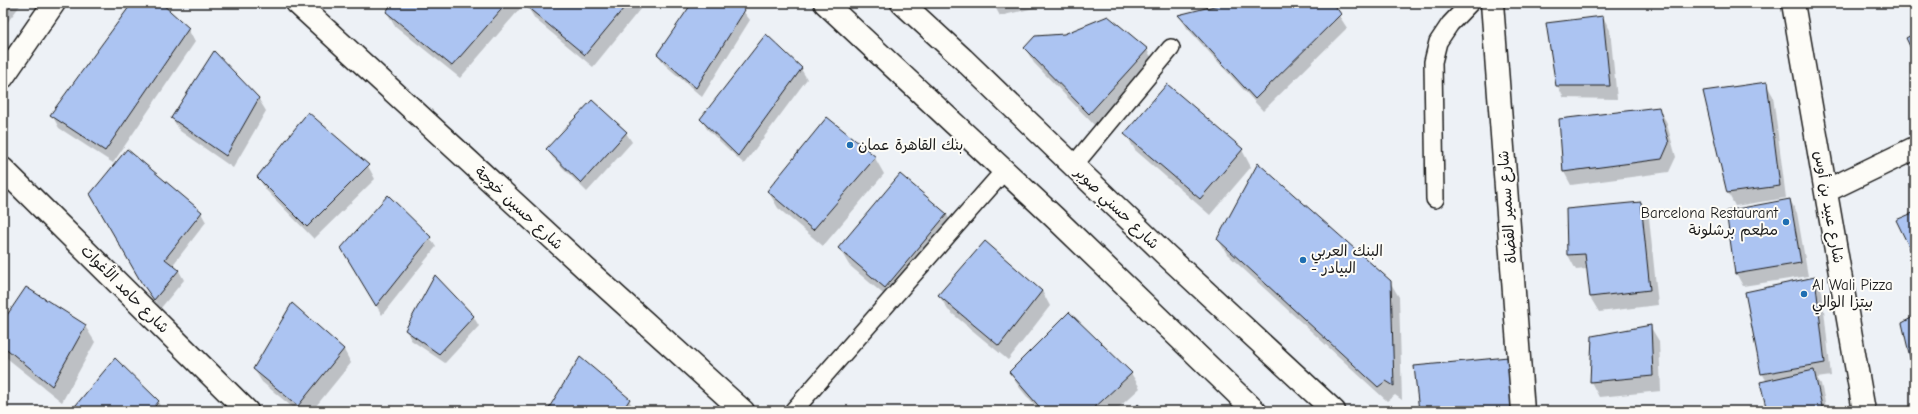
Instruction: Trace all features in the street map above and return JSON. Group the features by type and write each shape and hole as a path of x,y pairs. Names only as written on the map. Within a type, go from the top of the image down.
{"street":[{"path":"3,77 54,3"},
{"name":"شارع حسين خوجة","path":"297,3 743,411"},
{"path":"825,3 1004,170 1255,411"},
{"name":"شارع حسني صوبر","path":"902,3 963,59 1165,254 1334,411"},
{"name":"شارع سمير القضاة","path":"1492,3 1523,411"},
{"name":"شارع عبيد بن أوس","path":"1793,3 1864,411"},
{"path":"1826,191 1915,148"},
{"name":"شارع حامد الأغوات","path":"3,169 247,411"}],"lane":[{"path":"1435,199 1433,62 1438,42 1450,24 1470,3"},
{"path":"1073,166 1172,48"},
{"path":"793,411 1004,170"}],"building":[{"path":"132,3 161,3 189,28 105,151 50,115"},
{"path":"392,3 507,3 452,66 386,12"},
{"path":"528,3 628,3 585,55 526,6"},
{"path":"692,3 739,3 745,10 696,88 657,54"},
{"path":"1226,3 1333,3 1341,14 1255,99 1178,15"},
{"path":"1108,16 1148,49 1089,114 1024,48 1035,36 1064,34"},
{"path":"1603,16 1610,86 1556,86 1546,23"},
{"path":"1915,33 1915,57 1906,38"},
{"path":"766,34 802,68 738,156 700,119"},
{"path":"214,51 259,98 226,156 171,118"},
{"path":"1767,82 1780,186 1727,193 1703,91"},
{"path":"1167,84 1243,149 1200,199 1124,134"},
{"path":"592,100 627,132 581,183 546,149"},
{"path":"1659,107 1669,143 1662,159 1563,172 1559,119"},
{"path":"308,112 369,165 307,227 257,177"},
{"path":"827,117 876,157 813,230 767,191"},
{"path":"127,149 202,212 165,259 179,270 154,300 141,282 90,194"},
{"name":"البنك العربي - البيادر","path":"1258,163 1391,281 1394,386 1386,381 1378,387 1217,239"},
{"path":"900,174 947,214 885,288 838,248"},
{"path":"388,195 431,237 376,306 341,248"},
{"path":"1790,199 1801,263 1735,274 1726,211"},
{"path":"1641,202 1650,290 1590,297 1585,254 1567,255 1566,209"},
{"path":"1915,212 1915,259 1896,220"},
{"path":"985,241 1042,291 999,346 938,295"},
{"path":"435,275 474,316 439,354 405,330"},
{"path":"1815,277 1825,363 1761,374 1745,292"},
{"path":"26,287 86,325 52,386 3,346 3,321"},
{"path":"292,303 344,349 298,406 253,369"},
{"path":"1069,312 1132,373 1091,411 1043,411 1009,372"},
{"path":"1915,316 1915,379 1902,323"},
{"path":"1651,325 1653,376 1590,382 1592,336"},
{"path":"580,357 630,399 622,411 547,411"},
{"path":"1508,357 1513,411 1419,411 1414,366"},
{"path":"115,358 159,401 151,411 71,411"},
{"path":"1814,370 1823,411 1767,411 1760,382"},
{"path":"1138,404 1146,411 1132,411"}],"place":[{"name":"بنك القاهرة عمان","path":"850,145"},
{"name":"Barcelona Restaurant مطعم برشلونة","path":"1786,222"},
{"name":"البنك العربي - البيادر","path":"1303,260"},
{"name":"Al Wali Pizza بيتزا الوالي","path":"1804,294"}]}
